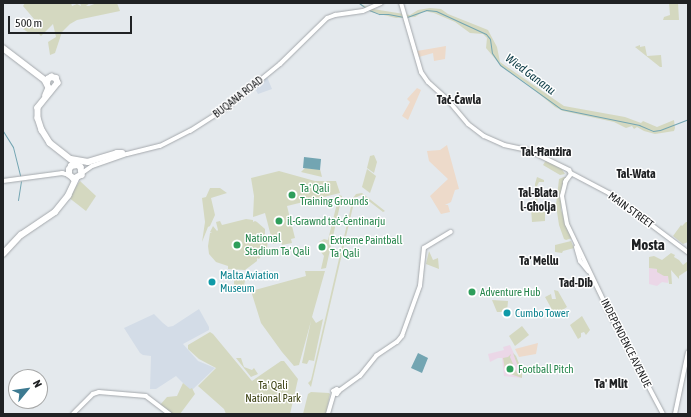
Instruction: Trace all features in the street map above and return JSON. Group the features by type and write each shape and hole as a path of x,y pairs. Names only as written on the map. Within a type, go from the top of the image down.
{"highway":[{"path":"3,47 50,83"},
{"path":"3,254 21,235 44,221 58,208 68,196 76,179 80,177 82,173 78,165 45,137 38,118 39,105 50,83"},
{"path":"3,251 14,237 45,217 61,202 70,183 68,163 46,141 36,118 36,106 48,92 50,83"},
{"path":"67,157 88,162 117,153 122,153"},
{"path":"69,173 73,165 78,165"},
{"path":"69,173 76,179"}],"main road":[{"name":"BUQANA ROAD","path":"78,165 158,144 189,130 222,109 290,54 327,15 366,9 377,3"},
{"name":"BUQANA ROAD","path":"82,173 92,166 127,154 160,146 207,121 231,104 285,60 327,18 366,9 381,3"},
{"path":"400,3 423,76 447,99 468,124 490,140 504,145 528,150 561,167 569,174"},
{"path":"158,144 173,140"},
{"path":"3,181 69,173"},
{"name":"INDEPENDENCE AVENUE","path":"569,174 565,182 563,204 567,224 584,263 663,414"},
{"name":"MAIN STREET","path":"569,174 609,193 688,252"},
{"path":"328,414 332,396 360,376 376,356 397,342 402,336 420,286 424,248 451,232"},
{"path":"675,414 688,352"},
{"path":"333,391 337,389 338,391"},
{"path":"73,414 93,394 99,392 146,396 170,414"}],"shaded area":[{"path":"446,46 445,59 434,61 433,53 419,57 417,51"},
{"path":"267,77 272,89 258,94 254,87"},
{"path":"417,88 421,90 408,120 402,116 410,102 407,99"},
{"path":"447,145 459,189 455,190 451,202 445,205 448,205 450,212 441,214 430,196 448,179 429,161 427,151 440,150"},
{"path":"649,268 657,269 668,275 668,283 662,282 657,286 649,284"},
{"path":"199,309 209,327 209,330 183,344 198,361 215,368 191,391 176,376 156,389 150,389 151,356 140,353 124,328 154,314 168,327 173,326"},
{"path":"538,343 536,354 519,357 515,349"},
{"path":"510,345 522,371 522,378 504,376 502,358 498,358 490,362 488,354 504,350 503,347"}],"green space":[{"path":"25,3 71,3 72,6 77,4 81,6 80,3 90,3 86,6 89,6 97,3 117,3 120,11 77,20 70,24 62,32 55,53 50,55 48,42 56,37 53,24 41,36 38,33 29,33 23,29 34,19 23,6"},
{"path":"358,3 373,9 410,15 418,10 430,8 441,9 448,14 488,30 497,47 500,62 564,106 625,117 641,123 643,121 657,127 674,120 674,131 655,134 637,127 634,129 632,126 626,128 614,122 563,111 555,107 526,83 502,67 486,48 487,38 483,34 470,33 455,22 434,13 424,11 415,17 396,18 371,12"},
{"path":"669,3 678,3 679,20 663,20 664,17 670,15"},
{"path":"640,45 640,47 645,46 647,56 661,55 662,67 660,67 635,47"},
{"path":"374,155 377,162 374,173 367,168 370,156"},
{"path":"546,160 561,168 565,174 560,175 543,165"},
{"path":"305,168 320,169 322,177 301,172"},
{"path":"367,169 376,176 370,193 362,187"},
{"name":"Ta' Qali Training Grounds","path":"279,171 315,181 336,181 340,193 287,206 295,238 291,239 292,243 282,245 281,242 273,244 265,213 253,217 254,196 251,178"},
{"path":"537,177 544,180 544,182 539,182 537,186 540,188 538,189 537,208 545,208 545,221 532,222 531,209 535,208 535,184"},
{"path":"566,177 562,186 561,210 572,238 566,240 564,239 559,225 556,205 559,179"},
{"path":"80,181 96,196 86,211 68,197"},
{"path":"210,188 220,188 227,193 211,198 215,215 202,242 205,222 202,198 206,197"},
{"path":"362,193 385,211 383,212 361,195 355,198 311,387 308,383 311,380 353,198 356,194"},
{"path":"339,195 342,196 326,268 321,269 324,256 318,248 318,245 319,242 324,239 328,240"},
{"name":"National Stadium Ta' Qali","path":"246,219 253,220 253,222 257,222 265,229 265,238 268,239 267,249 259,259 257,258 257,261 245,270 228,269 228,266 216,262 209,254 208,246 210,233 212,233 210,232 213,226 217,231 218,230 216,222 220,221 222,225"},
{"path":"688,222 688,242 683,244 673,236 681,225 682,226"},
{"path":"571,241 574,248 563,251 562,253 555,252 555,245"},
{"path":"429,251 433,260 438,258 439,269 426,264"},
{"path":"671,253 675,255 674,257 683,265 688,261 688,270 679,276 679,279 671,270 672,284 669,284 668,276 664,276 657,272 657,269 649,268 649,257 654,256 662,260"},
{"path":"305,271 325,271 312,317 316,323 323,319 314,361 309,360 307,364 302,363 311,321 299,365 294,366 261,323 251,291 306,276"},
{"path":"234,274 242,275 245,281 244,285 234,286"},
{"path":"554,290 558,291 567,307 555,315 545,297 551,294 552,299 556,299"},
{"path":"492,300 508,301 507,312 497,312"},
{"path":"582,316 590,330 586,335 584,332 581,333 581,337 578,339 570,325"},
{"path":"522,326 529,335 515,346 509,336"},
{"name":"Ta' Qali National Park","path":"210,332 252,381 281,361 284,361 298,379 290,414 226,414 224,409 198,386 216,368 199,359 188,349 188,345"},
{"path":"513,353 516,356 522,371 522,378 507,373 505,369 503,358 508,357 511,354 510,357 517,373 520,372"},
{"path":"236,358 241,358 244,367 252,370 254,368 258,374 251,377"},
{"path":"183,383 190,389 192,388 195,394 180,414 173,414 160,405 167,397 177,396"},
{"path":"311,392 330,394 326,414 303,414 308,394"}],"water":[{"path":"304,157 321,159 320,170 303,168"},
{"path":"418,353 428,358 422,373 411,368"}],"waterway":[{"name":"Wied Gananu","path":"359,3 366,8"},
{"name":"Wied Gananu","path":"369,10 379,14 404,17"},
{"name":"Wied Gananu","path":"407,17 426,10 436,11 486,34 490,39 492,53 500,65 561,109 639,125 653,131 660,130 688,119"},
{"path":"3,131 13,147 20,176"},
{"path":"18,200 21,181"}],"place":[{"name":"Ta' Qali Training Grounds","path":"292,195"},
{"name":"il-Grawnd taċ-Ċentinarju","path":"279,221"},
{"name":"National Stadium Ta' Qali","path":"237,245"},
{"name":"Extreme Paintball Ta' Qali","path":"322,247"},
{"name":"Malta Aviation Museum","path":"212,282"},
{"name":"Adventure Hub","path":"472,292"},
{"name":"Cumbo Tower","path":"507,313"},
{"name":"Football Pitch","path":"510,369"}],"district":[{"name":"Taċ-Ċawla","path":"459,101"},
{"name":"Tal-Ħanżira","path":"546,153"},
{"name":"Tal-Wata","path":"636,175"},
{"name":"Tal-Blata l-Għolja","path":"538,201"},
{"name":"Mosta","path":"648,245"},
{"name":"Ta' Mellu","path":"539,262"},
{"name":"Tad-Dib","path":"576,284"},
{"name":"Ta' Mlit","path":"611,384"}]}
